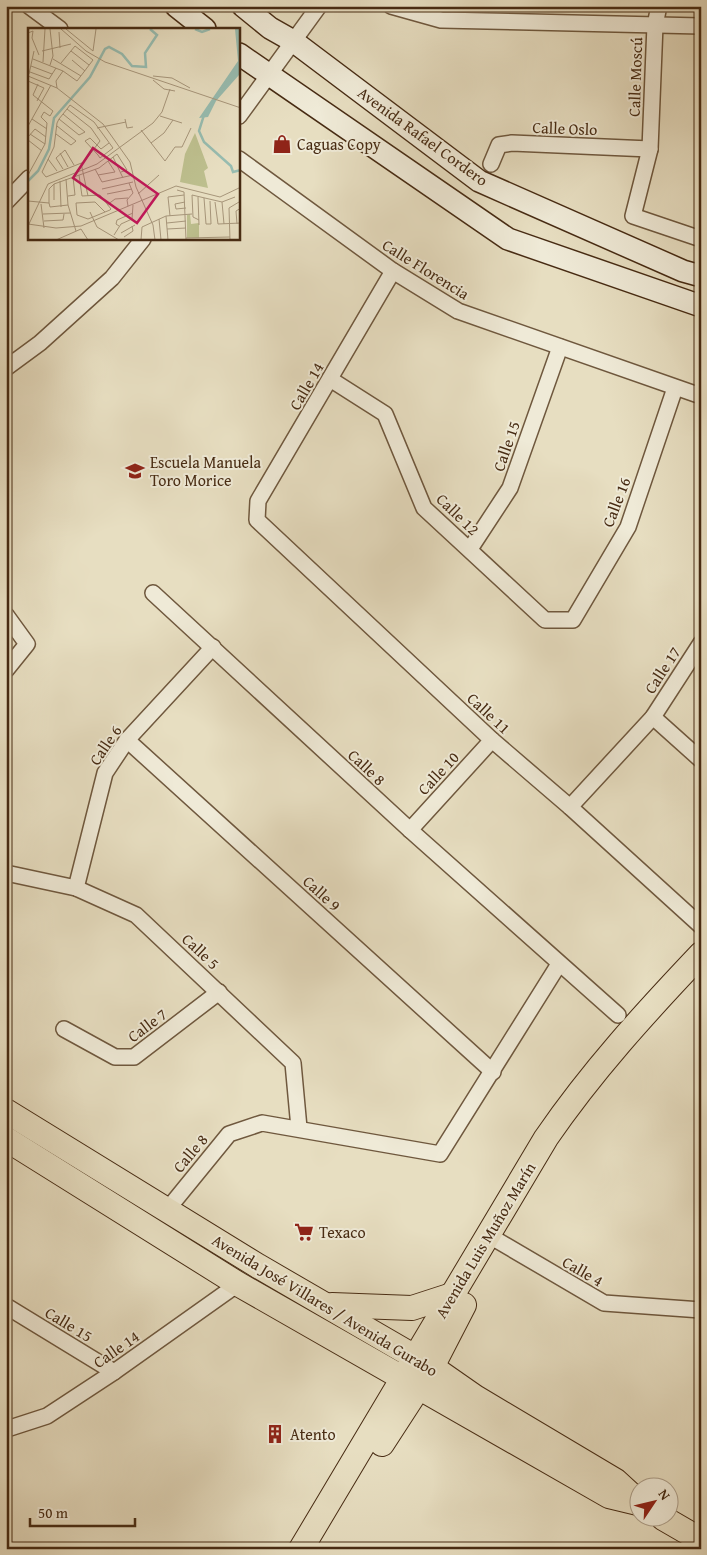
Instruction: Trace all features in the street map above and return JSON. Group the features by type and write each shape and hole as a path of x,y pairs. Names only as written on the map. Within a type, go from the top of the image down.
{"main road":[{"path":"176,6 204,28"},
{"name":"Avenida Rafael Cordero","path":"243,6 270,28 293,41 479,181 683,271 701,276"},
{"path":"240,55 268,76 508,239 701,306"},
{"name":"Avenida Luis Muñoz Marín","path":"423,1362 449,1331 493,1239 546,1138 581,1089 629,1030 701,954"},
{"name":"Avenida Luis Muñoz Marín","path":"301,1549 411,1383 423,1362 452,1295 609,1076 701,976"},
{"name":"Avenida José Villares / Avenida Gurabo","path":"6,1111 258,1266 423,1362 474,1407 609,1496 630,1501"},
{"name":"Avenida José Villares / Avenida Gurabo","path":"6,1139 238,1284 411,1383 474,1407"},
{"path":"326,1304 345,1308 412,1308 452,1295"},
{"path":"350,1348 375,1373 382,1384 390,1417 432,1409 474,1407 451,1363 448,1348 449,1331"},
{"name":"Avenida Luis Muñoz Marín","path":"319,1549 390,1417"},
{"path":"680,1528 701,1540"}],"street":[{"path":"30,6 59,28"},
{"path":"240,115 319,6"},
{"path":"391,6 441,20 701,26"},
{"name":"Calle Moscú","path":"659,6 655,25 650,149 633,216 701,239"},
{"name":"Calle Oslo","path":"491,164 499,145 512,143 650,149"},
{"name":"Calle Florencia","path":"240,160 393,271 458,311 701,396"},
{"path":"6,202 28,179"},
{"path":"6,368 40,343 112,278 142,240"},
{"name":"Calle 14","path":"257,520 258,501 393,271"},
{"name":"Calle 15","path":"470,549 510,488 560,347"},
{"name":"Calle 12","path":"330,379 385,414 424,508 545,620 573,620"},
{"name":"Calle 16","path":"573,620 628,527 675,388"},
{"name":"Calle 11","path":"257,520 492,740 570,807 701,926"},
{"name":"Calle 8","path":"153,593 410,830 618,1015"},
{"path":"6,614 27,644 6,670"},
{"name":"Calle 17","path":"570,807 653,717 701,643"},
{"name":"Calle 6","path":"76,888 105,773 127,740 213,647"},
{"path":"653,717 701,760"},
{"name":"Calle 9","path":"127,740 493,1072"},
{"name":"Calle 10","path":"410,830 492,740"},
{"name":"Calle 5","path":"6,873 76,888 136,915 220,992 293,1063 298,1128"},
{"name":"Calle 8","path":"167,1210 229,1134 262,1123 440,1154 559,964"},
{"name":"Calle 7","path":"64,1028 114,1057 134,1057 220,992"},
{"name":"Calle 4","path":"493,1239 604,1303 701,1310"},
{"name":"Calle 14","path":"6,1427 10,1428 47,1416 114,1372 238,1284"},
{"name":"Calle 15","path":"6,1306 114,1372"}],"place":[{"name":"Caguas Copy","path":"282,144"},
{"name":"Escuela Manuela Toro Morice","path":"135,471"},
{"name":"Texaco","path":"304,1232"},
{"name":"Atento","path":"275,1434"}]}
